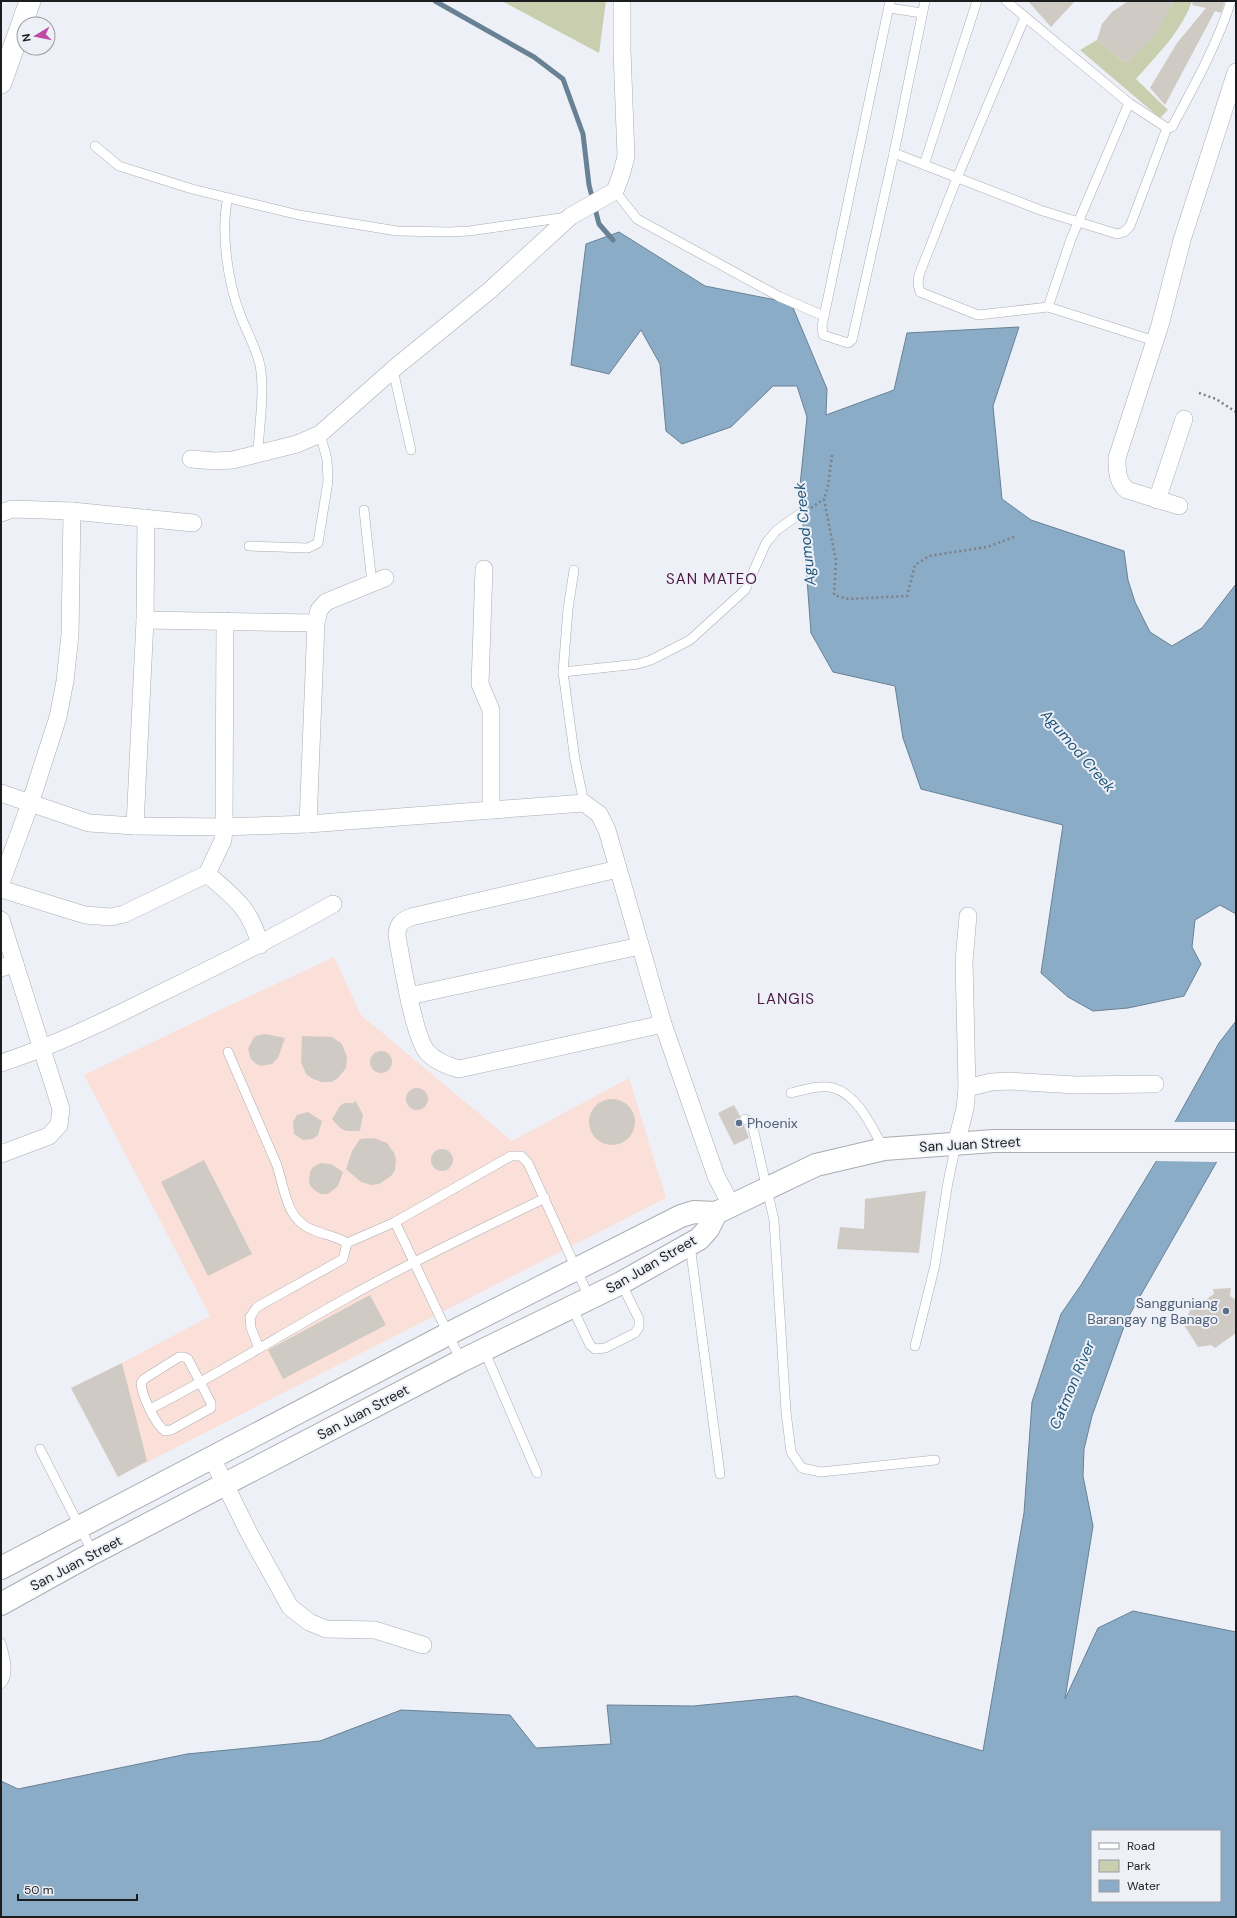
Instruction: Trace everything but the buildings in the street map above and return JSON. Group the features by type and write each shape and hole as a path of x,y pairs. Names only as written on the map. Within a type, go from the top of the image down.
{"main road":[{"name":"San Juan Street","path":"1,1568 211,1456 576,1268 681,1216 694,1212 724,1209 767,1187 816,1165 884,1148 994,1141 1236,1141"},
{"name":"San Juan Street","path":"1,1604 93,1553 226,1485 461,1361 621,1283 690,1244 708,1229 724,1209"}],"street":[{"path":"1,83 30,1"},
{"path":"190,459 215,461 233,460 297,444 320,434 393,370 489,291 574,215 612,192 622,175 626,157 622,50 622,1"},
{"path":"1179,506 1127,490 1122,486 1119,480 1117,458 1155,341 1182,240 1236,72"},
{"path":"1158,500 1184,419"},
{"path":"1,513 12,510 72,511 194,523"},
{"path":"1,883 30,804 58,717 65,681 70,635 72,511"},
{"path":"134,826 144,620 146,518"},
{"path":"484,569 480,684 491,710 491,810"},
{"path":"308,824 316,623 319,610 326,602 378,581"},
{"path":"144,620 316,623"},
{"path":"1,889 85,915 111,917 124,914 207,874 223,840 224,827 225,621"},
{"path":"1,793 89,823 134,826 224,827 308,824 584,803 593,808 603,820 663,1024 716,1176 724,1209"},
{"path":"618,869 405,919 400,923 397,928 397,936 420,1040 427,1052 437,1060 450,1067 459,1069 663,1024"},
{"path":"207,874 245,909 255,926 260,946"},
{"path":"1,1063 42,1049 260,946 333,904"},
{"path":"956,1144 965,1109 967,1088 964,961 968,916"},
{"path":"1,920 8,966 42,1049 61,1109 59,1125 49,1136 1,1154"},
{"path":"410,996 640,946"},
{"path":"967,1088 991,1082 1009,1080 1076,1085 1156,1084"},
{"path":"211,1456 249,1533 290,1607 309,1622 326,1629 375,1630 423,1645"}],"lane":[{"path":"922,13 889,5 822,326 823,335 848,343 852,340 894,153 925,1"},
{"path":"924,165 977,1"},
{"path":"1006,1 1128,103 1166,128 1172,127 1200,75 1225,21 1231,1"},
{"path":"1025,17 957,178 919,275 918,284 920,292 978,314 1048,307 1155,341"},
{"path":"1048,307 1078,222 1128,103"},
{"path":"894,153 957,178 1078,222 1113,233 1124,232 1130,226 1166,128"},
{"path":"95,146 119,166 192,189 299,215 397,231 469,231 574,215"},
{"path":"612,192 637,219 780,297 824,316"},
{"path":"228,198 224,234 231,278 239,312 258,357 262,380 258,453"},
{"path":"393,370 411,450"},
{"path":"249,546 308,548 318,543 328,481 326,459 320,434"},
{"path":"364,510 378,581"},
{"path":"563,672 638,664 651,660 690,640 745,590 766,544 777,530 800,513"},
{"path":"574,570 568,609 563,672 574,760 584,803"},
{"path":"228,1052 276,1163 281,1177 283,1193 295,1218 302,1225 314,1231 329,1234 347,1244"},
{"path":"791,1093 815,1088 834,1088 840,1091 856,1104 884,1148"},
{"path":"745,1119 750,1121 753,1128 774,1220 786,1412 791,1452 802,1468 821,1472 935,1460"},
{"path":"916,1346 936,1265 948,1182 956,1144"},
{"path":"347,1244 395,1222 512,1156 521,1156 528,1163 576,1268 581,1303 590,1345 595,1348 605,1348 635,1333 639,1327 639,1319 621,1283"},
{"path":"150,1409 200,1384 346,1298 545,1198"},
{"path":"395,1222 461,1361"},
{"path":"259,1348 251,1328 250,1316 257,1307 343,1259 347,1244"},
{"path":"690,1244 720,1474"},
{"path":"484,1350 538,1473"},
{"path":"179,1357 188,1359 210,1403 211,1408 171,1430 165,1431 160,1427 150,1409 142,1390 141,1383 144,1379 179,1357"},
{"path":"40,1449 93,1553"},
{"path":"1,1643 6,1667 6,1677 1,1684"}],"path":[{"path":"1199,393 1216,399 1236,412"},
{"path":"832,455 828,486 824,500 836,561 834,595 848,599 907,596 915,565 929,556 987,547 1014,537"},
{"path":"813,506 824,500"}],"shaded area":[{"path":"334,957 361,1015 512,1141 629,1078 666,1198 118,1477 71,1388 122,1363 210,1316 84,1075"}],"green space":[{"path":"502,1 606,1 599,53"},
{"path":"1174,1 1192,1 1188,12 1175,33 1136,79 1168,110 1160,118 1080,50 1097,40 1125,63 1152,35"}],"water":[{"path":"619,232 705,286 791,303 827,389 826,415 894,390 907,333 1019,327 993,406 1002,499 1031,520 1124,551 1128,580 1135,602 1150,632 1172,646 1202,628 1236,584 1236,914 1220,905 1195,920 1192,947 1201,964 1184,996 1128,1008 1093,1011 1068,997 1041,973 1063,825 921,789 903,738 895,686 833,672 811,633 800,485 807,417 797,386 773,386 731,427 682,444 666,431 660,364 641,330 609,374 571,365 586,244"},
{"name":"Catmon River","path":"1236,1021 1236,1128 1126,1321 1092,1416 1084,1449 1083,1476 1093,1526 1065,1699 1098,1628 1133,1611 1236,1632 1236,1917 1,1917 1,1781 18,1789 187,1754 320,1741 401,1710 510,1715 536,1748 611,1744 607,1705 693,1706 796,1696 983,1751 1024,1513 1032,1402 1061,1314 1081,1285 1160,1155 1175,1122 1219,1043"}],"pier":[{"path":"1173,1122 1236,1122 1236,1132 1220,1162 1154,1161"}],"waterway":[{"name":"Agumod Creek","path":"435,1 534,57 563,79 583,134 589,185 599,224 613,240"}],"place":[{"name":"Phoenix","path":"739,1123"},
{"name":"Sangguniang Barangay ng Banago","path":"1226,1311"}],"district":[{"name":"SAN MATEO","path":"712,579"},
{"name":"LANGIS","path":"786,999"}]}
